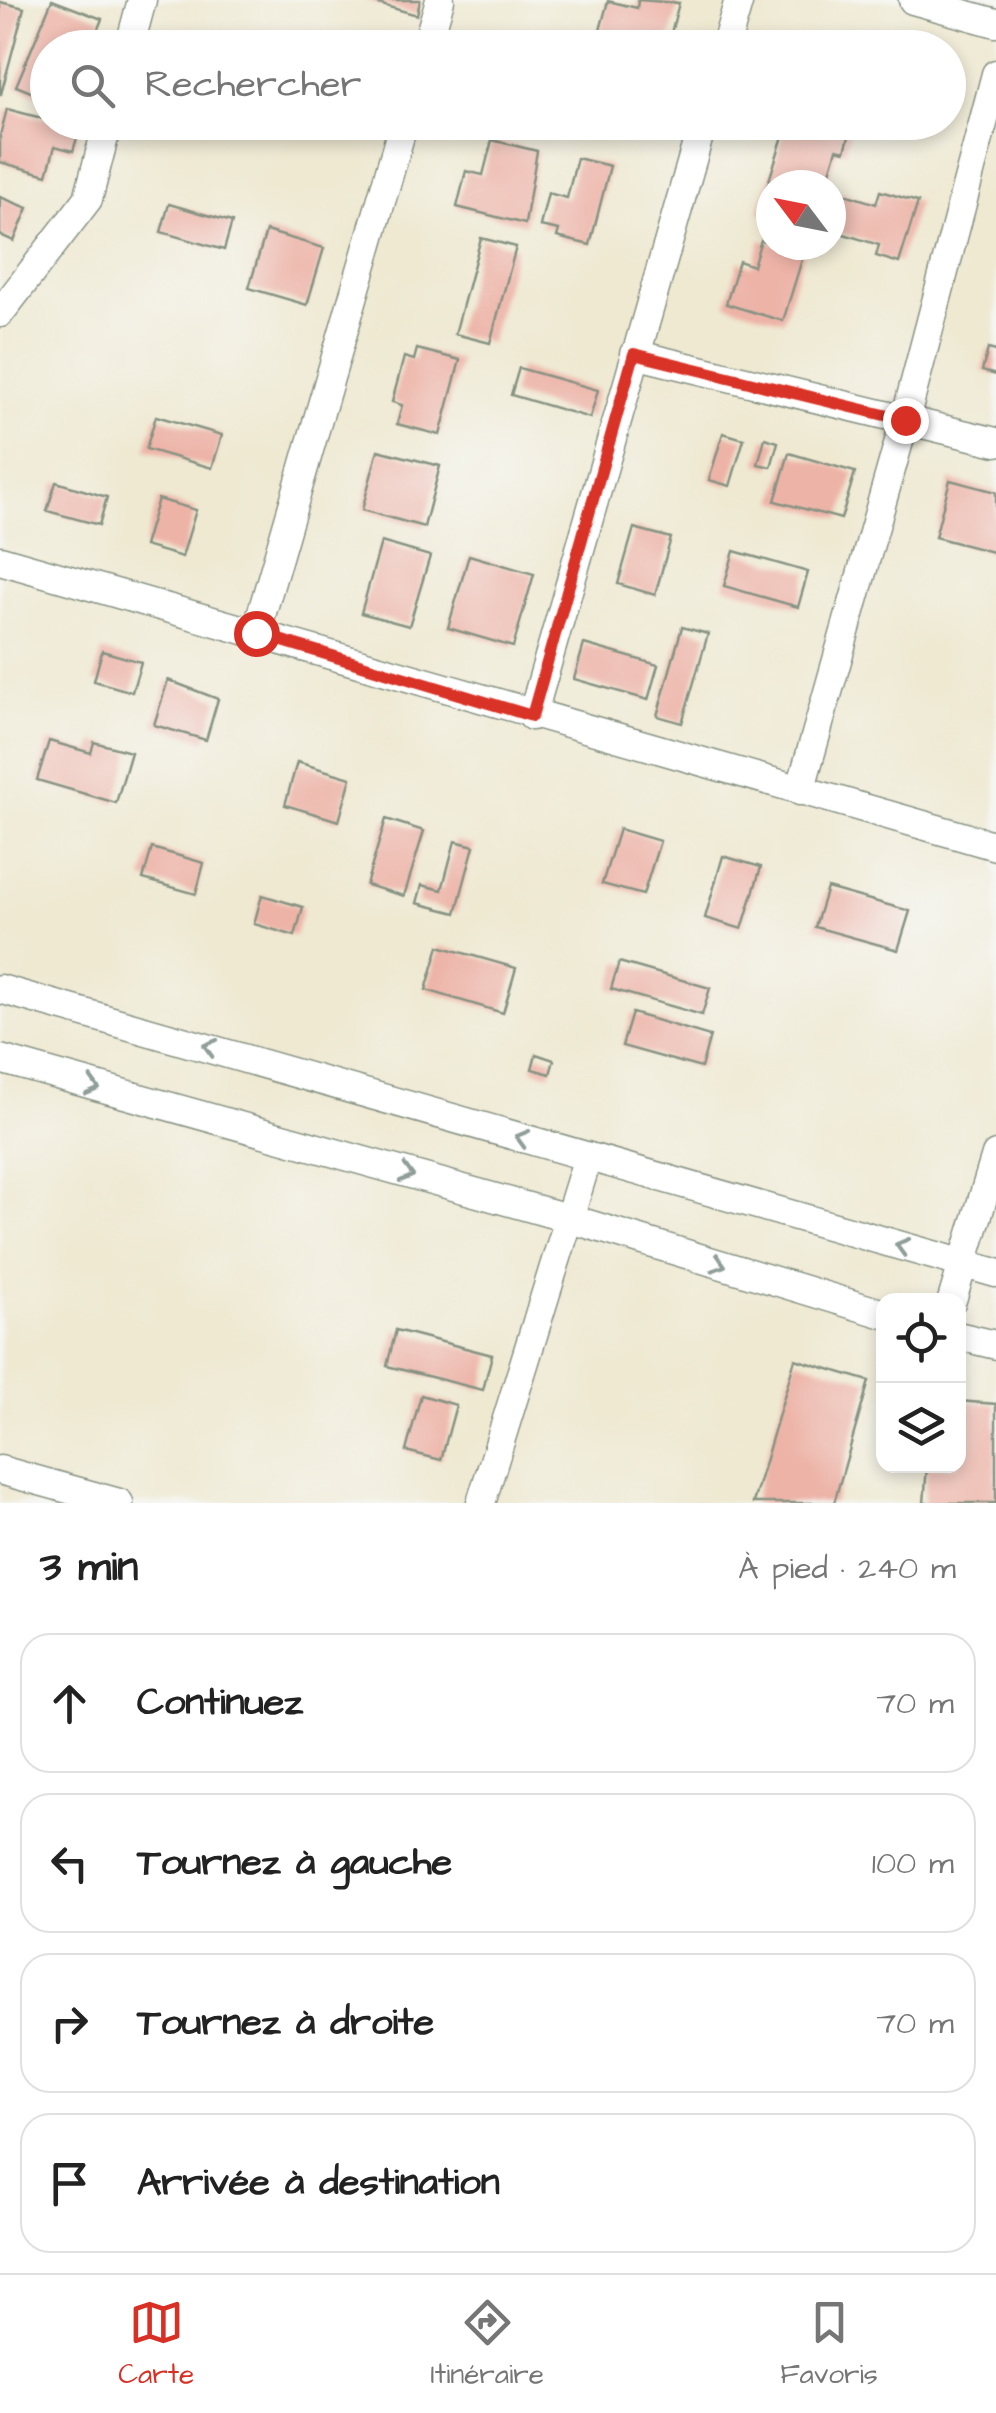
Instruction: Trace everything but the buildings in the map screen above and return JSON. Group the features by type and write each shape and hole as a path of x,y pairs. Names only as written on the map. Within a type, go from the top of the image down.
{"street":[{"path":"134,30 142,0"},
{"path":"431,30 440,0"},
{"path":"730,30 739,0"},
{"path":"913,0 996,23"},
{"path":"800,790 905,420 996,74"},
{"path":"0,313 88,199 103,140"},
{"path":"256,633 399,140"},
{"path":"532,716 698,140"},
{"path":"634,354 996,442"},
{"path":"0,560 532,716 996,846"},
{"path":"0,989 996,1273"},
{"path":"0,1059 571,1219 876,1312"},
{"path":"954,1293 996,1155"},
{"path":"481,1503 588,1157"},
{"path":"966,1338 996,1345"},
{"path":"0,1470 119,1503"}],"route":[{"path":"256,633 532,716 634,354 905,420"}]}
